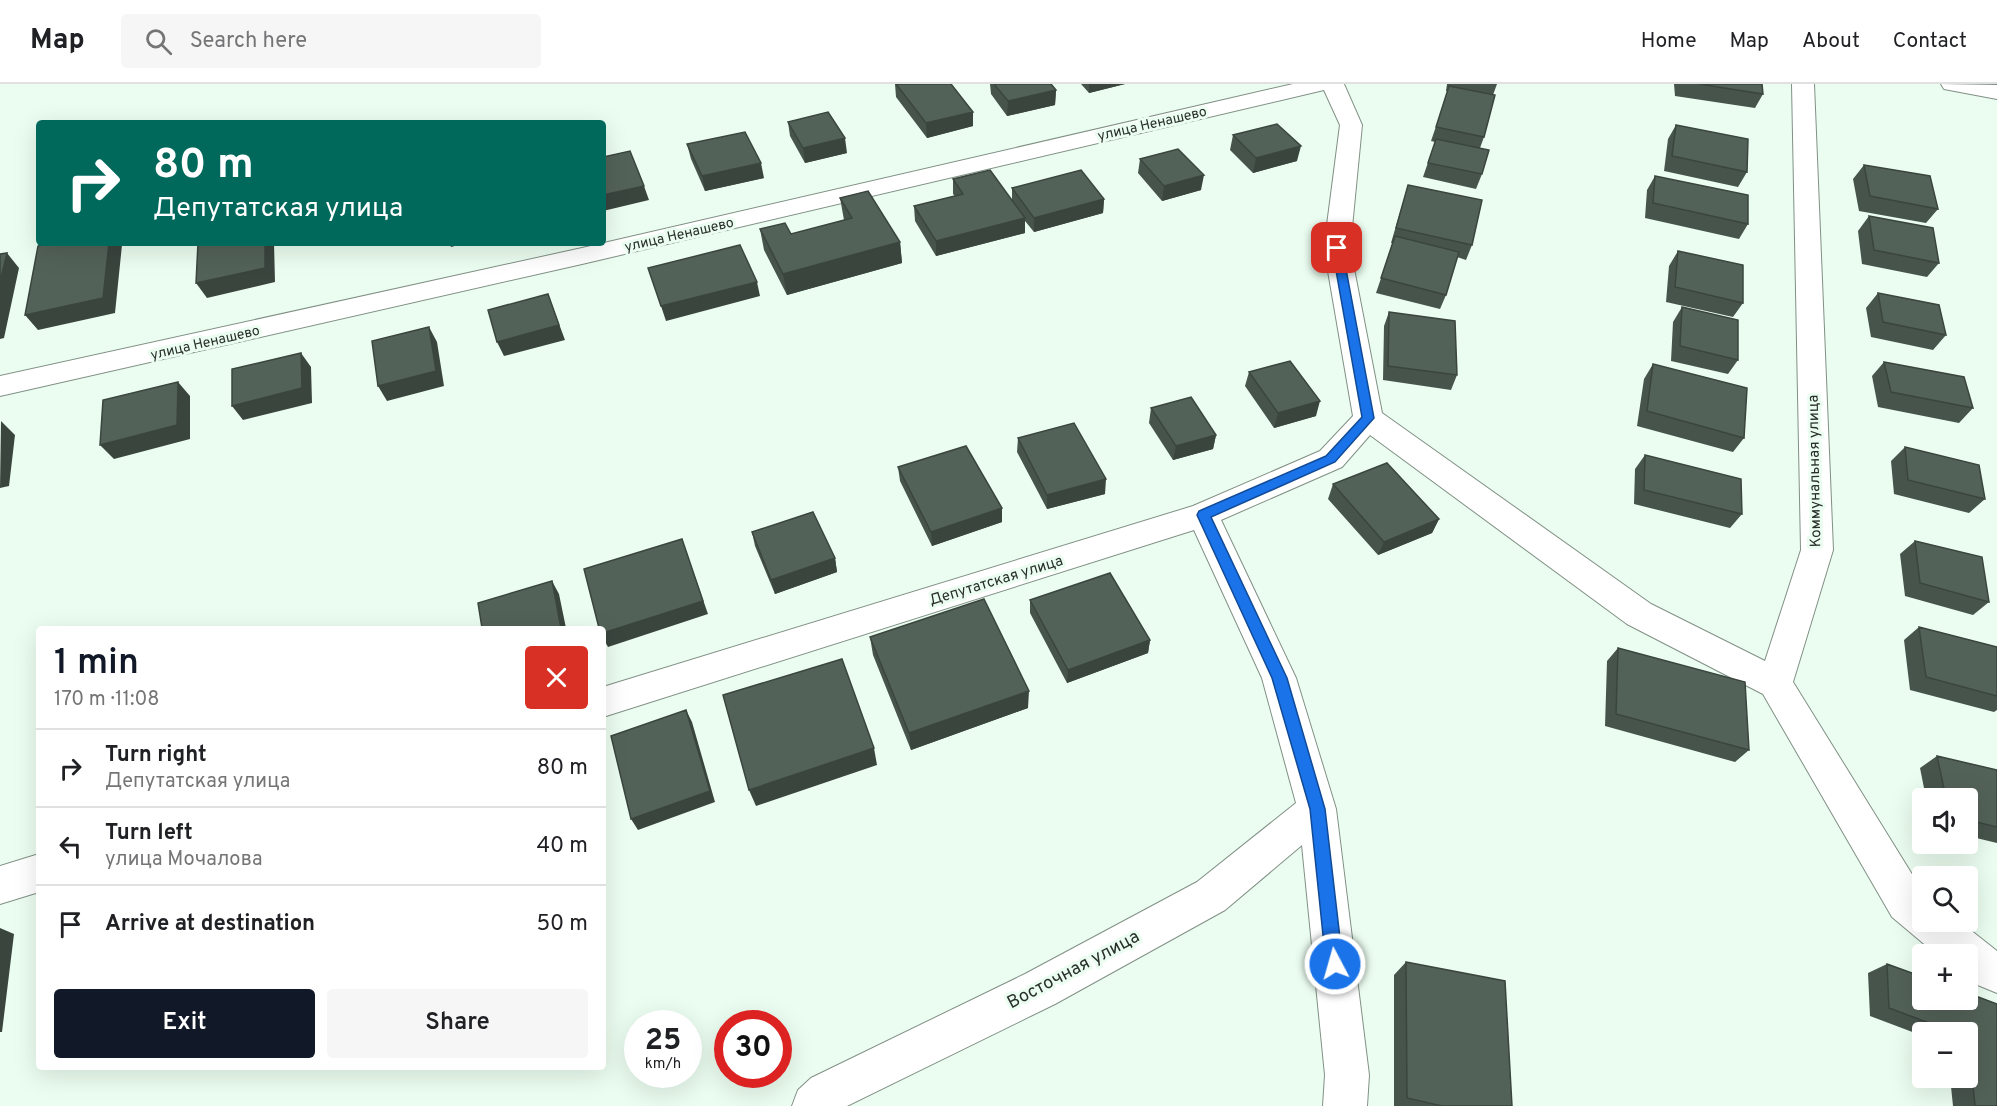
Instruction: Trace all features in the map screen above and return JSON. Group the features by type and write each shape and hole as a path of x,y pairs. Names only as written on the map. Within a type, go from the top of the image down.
{"street":[{"name":"улица Ненашево","path":"0,386 571,259 1321,84"},
{"path":"1333,84 1351,125 1337,248 1368,418 1639,614 1775,683 1906,903 1912,908"},
{"name":"Коммунальная улица","path":"1775,683 1817,550 1803,84"},
{"path":"1953,84 1997,92"},
{"name":"Депутатская улица","path":"606,701 1203,515 1330,459 1368,418"},
{"path":"1203,515 1279,678 1317,809 1347,1075 1346,1106"},
{"name":"Восточная улица","path":"814,1106 826,1093 1040,989 1211,896 1317,809"},
{"path":"0,885 36,874"},
{"path":"1941,932 1979,963"}],"building":[{"path":"896,84 951,84 973,112 926,123"},
{"path":"994,84 1051,84 1056,90 1008,101"},
{"path":"1699,84 1762,84 1763,94"},
{"path":"1449,86 1495,95 1484,137 1436,127"},
{"path":"828,112 845,138 803,148 788,122"},
{"path":"1277,124 1301,146 1256,158 1233,135"},
{"path":"1676,125 1748,139 1747,172 1672,156"},
{"path":"745,132 761,163 702,176 687,144"},
{"path":"1436,139 1489,150 1482,174 1428,163"},
{"path":"1178,149 1204,175 1164,186 1140,159"},
{"path":"630,151 644,186 606,194 606,156"},
{"path":"1864,165 1930,176 1938,209 1870,196"},
{"path":"990,170 1025,218 936,241 914,206 963,194 953,179"},
{"path":"1081,170 1104,199 1034,218 1012,188"},
{"path":"1655,176 1748,195 1748,224 1653,203"},
{"path":"1408,185 1482,200 1472,245 1396,228"},
{"path":"868,191 900,242 783,274 760,229 785,223 791,234 852,218 840,198"},
{"path":"1869,216 1933,228 1939,263 1874,250"},
{"path":"1395,236 1459,252 1446,295 1381,278"},
{"path":"740,245 757,282 661,306 648,268"},
{"path":"38,246 109,246 103,298 25,315"},
{"path":"198,246 265,246 265,268 196,283"},
{"path":"1678,251 1743,265 1743,303 1675,287"},
{"path":"7,253 0,282 0,254"},
{"path":"1878,293 1939,305 1946,335 1883,322"},
{"path":"548,294 559,325 497,342 488,310"},
{"path":"1682,307 1738,320 1738,360 1680,346"},
{"path":"1389,312 1455,321 1457,375 1388,366"},
{"path":"429,327 436,371 378,386 372,341"},
{"path":"301,353 302,388 232,406 232,369"},
{"path":"1290,361 1320,401 1278,413 1249,372"},
{"path":"1884,362 1964,377 1973,408 1891,392"},
{"path":"1653,364 1747,388 1744,438 1647,411"},
{"path":"178,382 177,425 100,445 103,400"},
{"path":"1191,397 1216,435 1176,446 1151,408"},
{"path":"1074,423 1106,479 1047,495 1018,438"},
{"path":"966,446 1002,508 931,532 898,467"},
{"path":"1905,447 1979,465 1985,499 1908,480"},
{"path":"1645,455 1741,479 1742,514 1644,490"},
{"path":"1387,463 1439,519 1384,542 1333,484"},
{"path":"813,512 835,558 771,580 752,532"},
{"path":"682,539 703,601 606,632 606,626 598,626 584,569"},
{"path":"1915,541 1982,557 1989,602 1920,583"},
{"path":"1110,573 1150,640 1068,670 1030,600"},
{"path":"552,581 561,626 482,626 478,603"},
{"path":"984,599 1029,691 909,733 870,637"},
{"path":"1919,627 1997,647 1997,696 1926,677"},
{"path":"1618,648 1745,682 1749,750 1616,714"},
{"path":"842,659 874,748 749,790 723,695"},
{"path":"686,710 710,791 631,819 611,736"},
{"path":"1937,756 1997,770 1997,827 1978,822 1978,788 1944,788"},
{"path":"1406,962 1505,981 1512,1106 1442,1106 1407,1098"},
{"path":"1887,964 1912,973 1912,1010 1978,1010 1978,997 1997,1004 1997,1106 1975,1106 1973,1088 1978,1088 1978,1022 1926,1022 1889,1008"}],"route":[{"path":"1335,964 1317,809 1279,678 1203,515 1330,459 1368,418 1337,248"}]}
